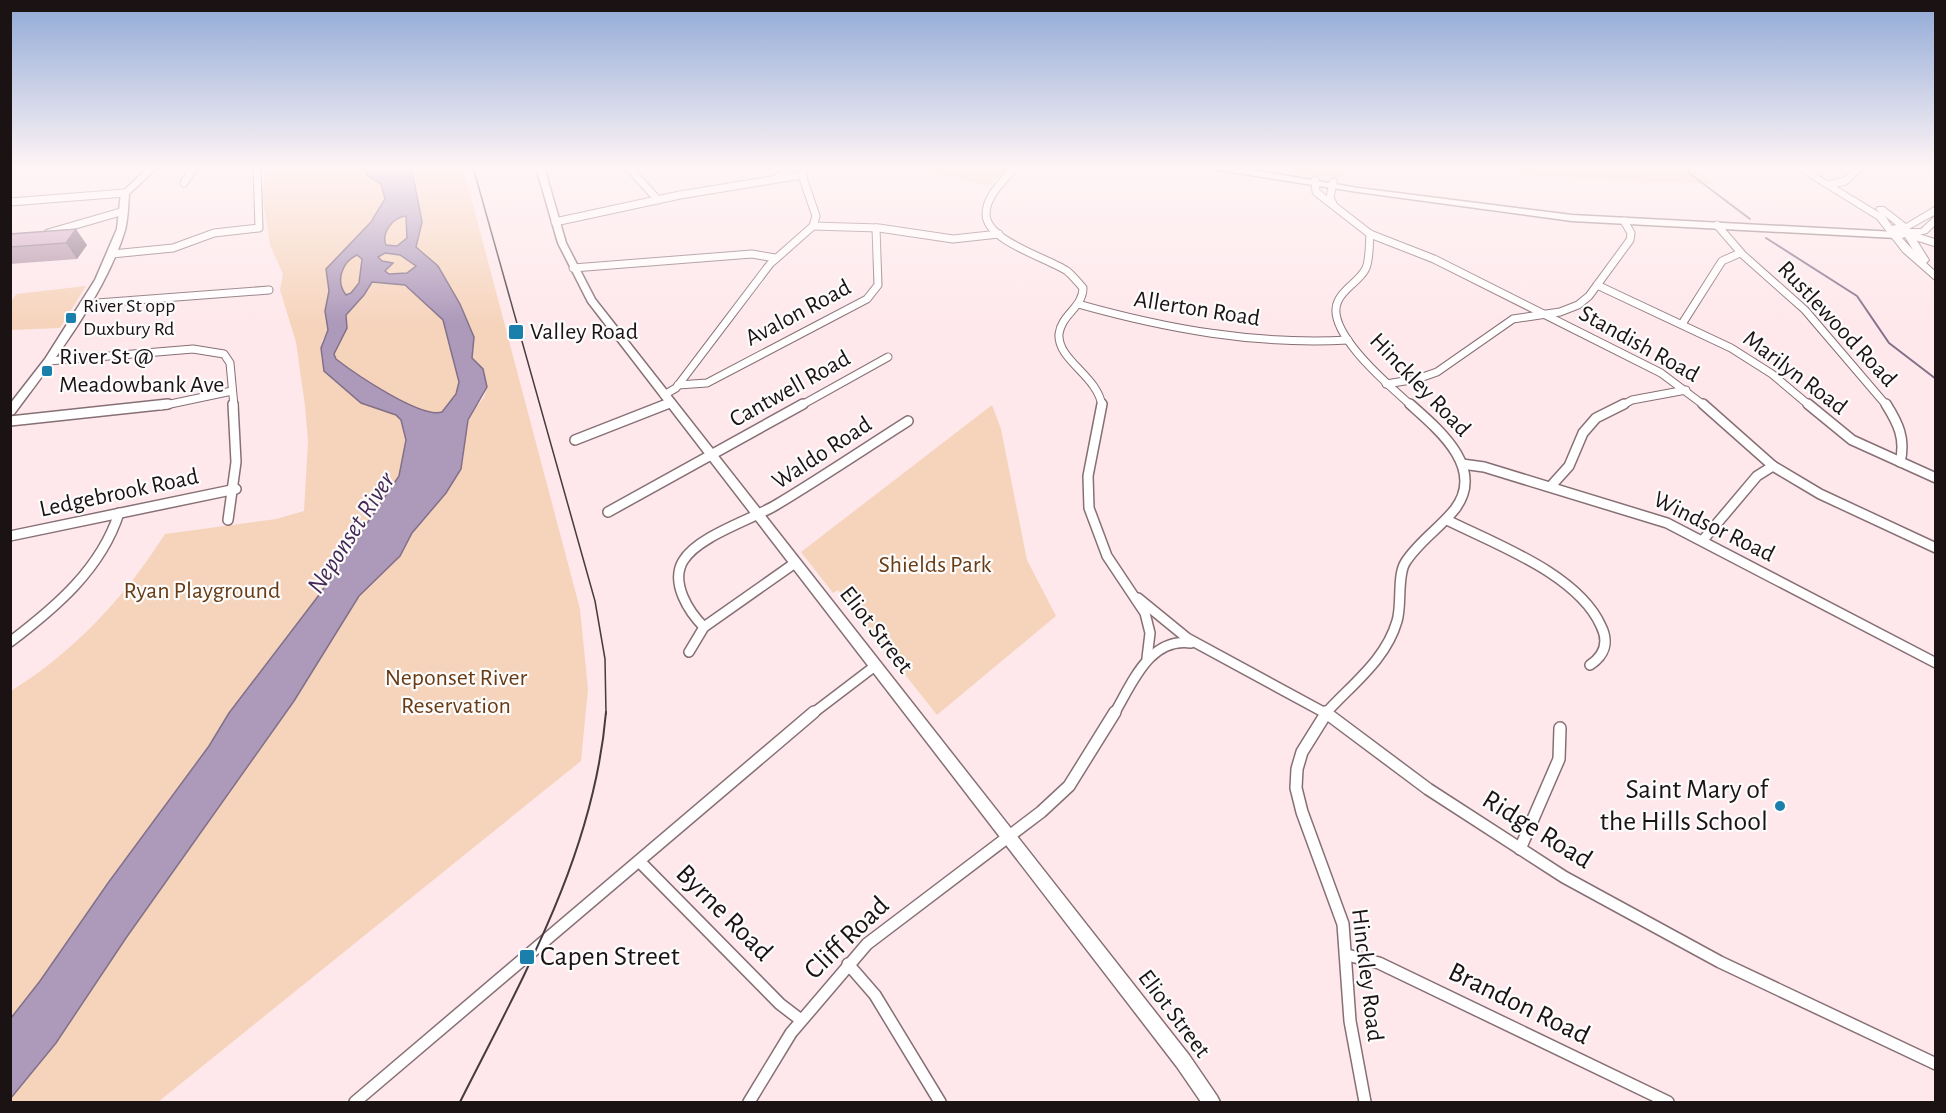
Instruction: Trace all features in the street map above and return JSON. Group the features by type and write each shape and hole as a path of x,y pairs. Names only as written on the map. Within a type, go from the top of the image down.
{"main road":[{"path":"1883,219 1900,231 1935,278"},
{"path":"1900,231 1919,219"},
{"path":"1900,231 1926,230 1934,219"}],"street":[{"path":"39,236 97,219"},
{"path":"10,412 49,361 84,304 112,254 123,219"},
{"path":"112,254 173,248 214,233 259,228 259,219"},
{"name":"Eliot Street","path":"554,219 573,268 596,306 757,516 1184,1061 1211,1102"},
{"path":"555,222 569,219"},
{"path":"575,440 667,399 775,258 813,226 814,219"},
{"path":"986,219 999,234 1076,279 1083,291 1078,304 1065,319 1059,337 1063,349 1096,386 1102,404 1087,474 1089,510 1105,552 1145,609 1150,626 1146,660"},
{"path":"1351,219 1370,234"},
{"path":"1596,219 1900,231 1935,243"},
{"path":"1386,384 1430,375 1454,362 1508,322 1578,305 1597,285 1631,237 1624,221"},
{"name":"Rustlewood Road","path":"1717,225 1740,253 1797,303 1880,395 1899,431 1904,452 1900,462"},
{"path":"813,226 876,228 951,240 980,240 999,234"},
{"name":"Avalon Road","path":"678,385 692,386 707,383 867,299 876,289 879,280 876,228"},
{"name":"Standish Road","path":"1370,234 1434,259 1652,369 1686,390 1773,466 1820,494 1935,548"},
{"name":"Hinckley Road","path":"1365,1102 1350,1021 1347,955 1339,907 1307,827 1296,788 1297,769 1302,752 1326,713 1370,669 1390,640 1398,620 1404,564 1447,520 1461,497 1464,477 1462,464 1443,434 1386,384 1348,340 1337,319 1336,307 1366,269 1370,234"},
{"path":"1682,324 1722,261 1728,256 1740,253"},
{"path":"573,268 752,254 775,258"},
{"name":"Marilyn Road","path":"1597,285 1731,348 1765,369 1852,440 1935,478"},
{"path":"84,304 269,290"},
{"name":"Allerton Road","path":"1078,304 1130,319 1213,336 1251,339 1348,340"},
{"path":"49,361 192,349 215,350 224,354 230,363 236,489 228,519"},
{"name":"Cantwell Road","path":"608,512 888,357"},
{"path":"10,421 149,408 232,390"},
{"path":"1551,486 1569,466 1583,434 1596,418 1632,400 1686,390"},
{"name":"Waldo Road","path":"704,627 693,616 680,581 681,565 693,552 757,516 908,421"},
{"name":"Windsor Road","path":"1462,464 1484,467 1646,514 1703,540 1935,663"},
{"path":"1703,540 1757,476 1773,466"},
{"name":"Ledgebrook Road","path":"10,536 236,489"},
{"path":"10,642 49,610 103,553 116,529 119,513"},
{"path":"1447,520 1545,572 1586,600 1600,620 1606,641 1600,658 1590,665"},
{"path":"689,652 704,627 795,563"},
{"name":"Ridge Road","path":"1138,597 1196,645 1326,713 1428,789 1581,887 1698,951 1935,1064"},
{"path":"1146,660 1160,647 1174,642 1196,645"},
{"name":"Cliff Road","path":"749,1102 801,1020 848,964 896,920 1009,837 1052,803 1069,786 1146,660"},
{"path":"355,1102 840,690 875,666"},
{"path":"1520,849 1559,759 1560,728"},
{"name":"Byrne Road","path":"640,862 780,1004 801,1020"},
{"name":"Brandon Road","path":"1347,955 1379,963 1668,1102"},
{"path":"848,964 875,996 940,1102"}],"green space":[{"name":"Ryan Playground","path":"266,219 372,219 351,245 330,263 329,297 325,311 328,330 322,341 321,354 324,371 361,403 396,415 401,420 406,440 399,476 319,595 229,713 209,746 107,883 40,981 11,1018 11,691 56,659 97,622 133,580 165,534 276,519 304,511 308,441 305,406 296,342 280,290 283,274 270,245"},
{"path":"398,219 408,219 407,238 397,246 388,246 384,237 388,227"},
{"name":"Neponset River Reservation","path":"422,219 477,219 580,609 588,689 581,761 158,1102 11,1102 11,1098 56,1043 126,938 294,701 359,596 400,556 412,533 446,493 463,462 466,428 471,414 484,397 487,387 480,365 472,359 474,337 460,304 438,266 416,247"},
{"path":"385,253 400,255 417,266 407,273 389,274 385,272 393,263 382,261 378,257"},
{"path":"355,255 359,255 362,259 359,283 351,293 346,295 339,280 343,267"},
{"path":"373,281 405,285 443,320 459,381 456,394 442,412 418,409 387,394 336,359 334,354 343,337 346,315"},
{"path":"86,286 60,328 11,330 11,302 16,294"},
{"name":"Shields Park","path":"992,405 1001,429 1027,560 1056,616 937,715 838,590 833,593 801,552"}],"shaded area":[{"path":"373,219 397,219 389,226 385,236 386,245 397,246 407,238 406,219 421,219 416,247 438,266 460,304 474,337 472,358 483,369 487,387 468,420 461,469 446,493 412,533 400,556 359,596 294,701 126,938 56,1043 11,1098 11,1018 209,746 229,713 319,595 399,476 406,440 401,420 396,415 361,403 324,371 321,348 328,330 325,311 329,291 326,269","holes":["385,253 400,255 416,266 407,273 389,274 385,271 393,263 382,261 378,257","357,255 362,259 359,283 351,293 346,295 341,284 342,272 347,262","372,282 405,285 443,320 459,382 456,394 442,412 419,409 404,402 372,384 336,359 334,354 347,328 346,315"]}],"building":[{"path":"76,229 66,243 10,247 10,234"}],"waterway":[{"path":"1766,238 1857,296 1889,343 1936,379"}],"tram line":[{"path":"488,219 595,601 605,659 606,712"},
{"path":"460,1102 531,961 571,865 587,815 599,764 606,712"}],"place":[{"name":"River St opp Duxbury Rd","path":"71,318"},
{"name":"Valley Road","path":"516,332"},
{"name":"River St @ Meadowbank Ave","path":"47,371"},
{"name":"Saint Mary of the Hills School","path":"1780,806"},
{"name":"Capen Street","path":"527,957"}],"water label":[{"name":"Neponset River","path":"351,533"}]}
